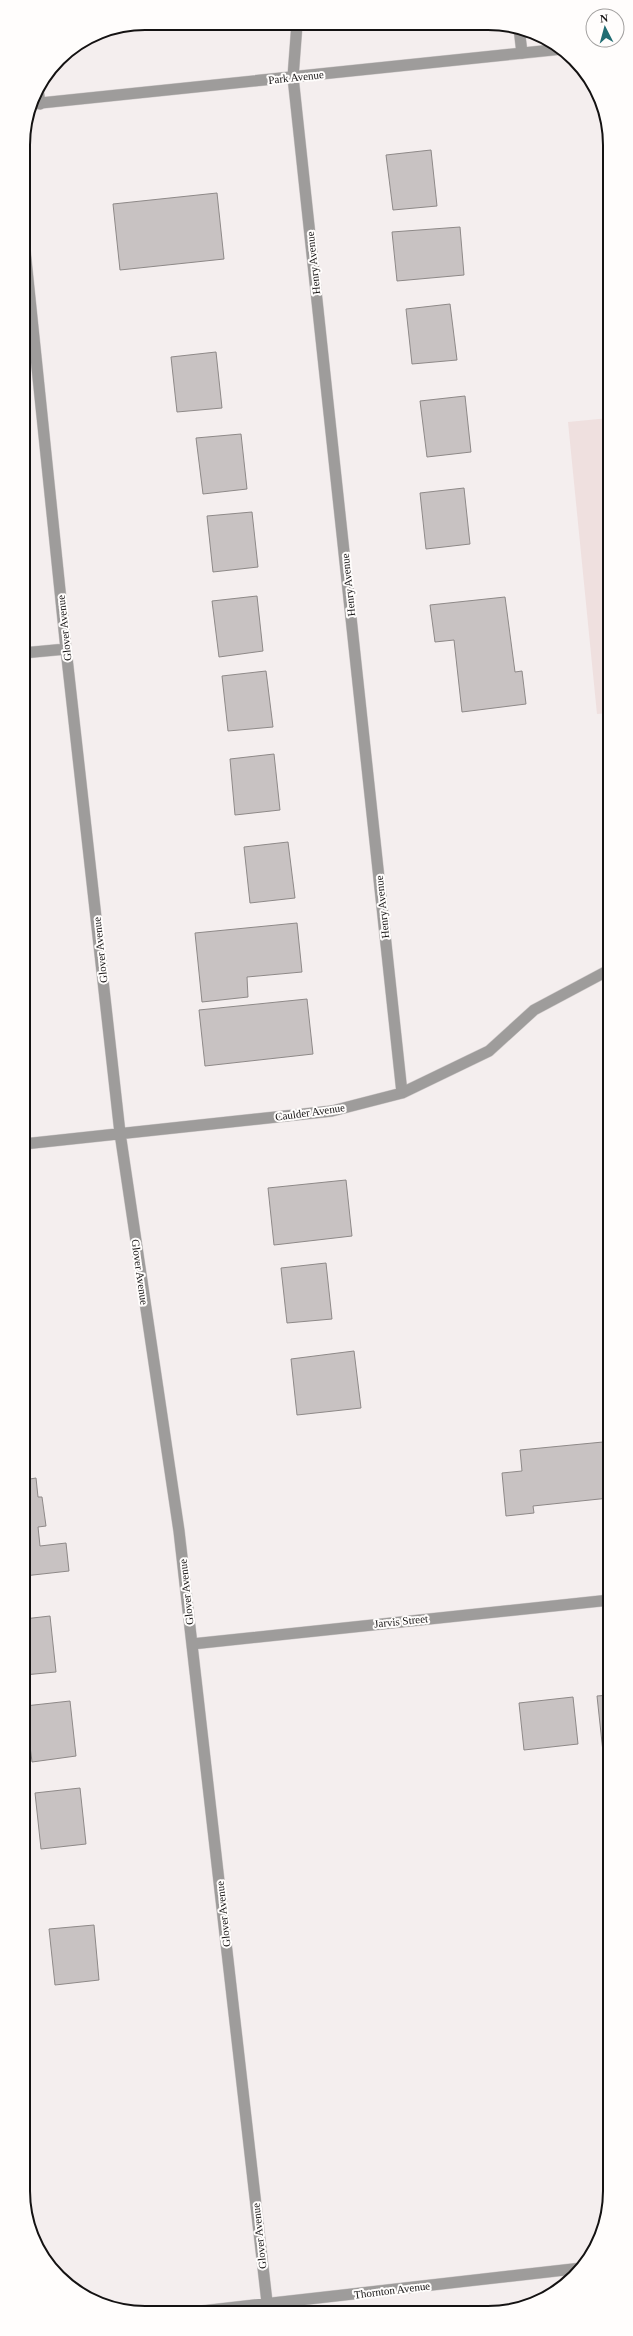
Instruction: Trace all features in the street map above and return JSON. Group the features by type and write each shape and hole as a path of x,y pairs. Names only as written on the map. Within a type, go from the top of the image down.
{"street":[{"name":"Henry Avenue","path":"297,30 293,77 402,1093"},
{"path":"520,35 522,53"},
{"name":"Park Avenue","path":"38,104 553,50"},
{"name":"Glover Avenue","path":"30,299 66,649 120,1133 178,1524 267,2306"},
{"path":"30,652 66,649"},
{"name":"Caulder Avenue","path":"30,1143 332,1111 402,1093 489,1050 534,1010 603,973"},
{"name":"Jarvis Street","path":"192,1644 603,1601"},
{"name":"Thornton Avenue","path":"283,2306 571,2269"}],"shaded area":[{"path":"603,419 603,714 597,714 568,422"}],"building":[{"path":"431,150 437,206 393,210 386,155"},
{"path":"217,193 224,259 120,270 113,204"},
{"path":"460,227 464,275 397,281 392,232"},
{"path":"450,304 457,360 412,364 406,309"},
{"path":"216,352 222,408 177,412 171,357"},
{"path":"465,396 471,452 427,457 420,401"},
{"path":"241,434 247,489 203,494 196,438"},
{"path":"464,488 470,544 426,549 420,493"},
{"path":"252,512 258,567 213,572 207,516"},
{"path":"257,596 263,651 219,657 212,601"},
{"path":"505,597 515,672 522,671 526,704 462,712 454,640 435,642 430,605"},
{"path":"266,671 273,727 228,731 222,676"},
{"path":"274,754 280,810 235,815 230,759"},
{"path":"288,842 295,898 250,903 244,847"},
{"path":"297,923 302,972 247,977 248,997 202,1002 195,933"},
{"path":"307,999 313,1054 205,1066 199,1010"},
{"path":"346,1180 352,1236 274,1245 268,1188"},
{"path":"326,1263 332,1319 287,1323 281,1268"},
{"path":"354,1351 361,1408 297,1415 291,1359"},
{"path":"603,1442 603,1499 533,1506 534,1513 506,1516 502,1473 522,1471 520,1450"},
{"path":"36,1478 38,1497 42,1497 46,1526 38,1527 40,1546 66,1543 69,1571 30,1575 30,1479"},
{"path":"50,1616 56,1672 30,1674 30,1618"},
{"path":"597,1696 603,1696 603,1752"},
{"path":"573,1697 578,1744 524,1750 519,1703"},
{"path":"70,1701 76,1756 32,1762 30,1746 30,1705"},
{"path":"80,1788 86,1844 41,1849 35,1793"},
{"path":"94,1925 99,1980 55,1985 49,1929"}]}
